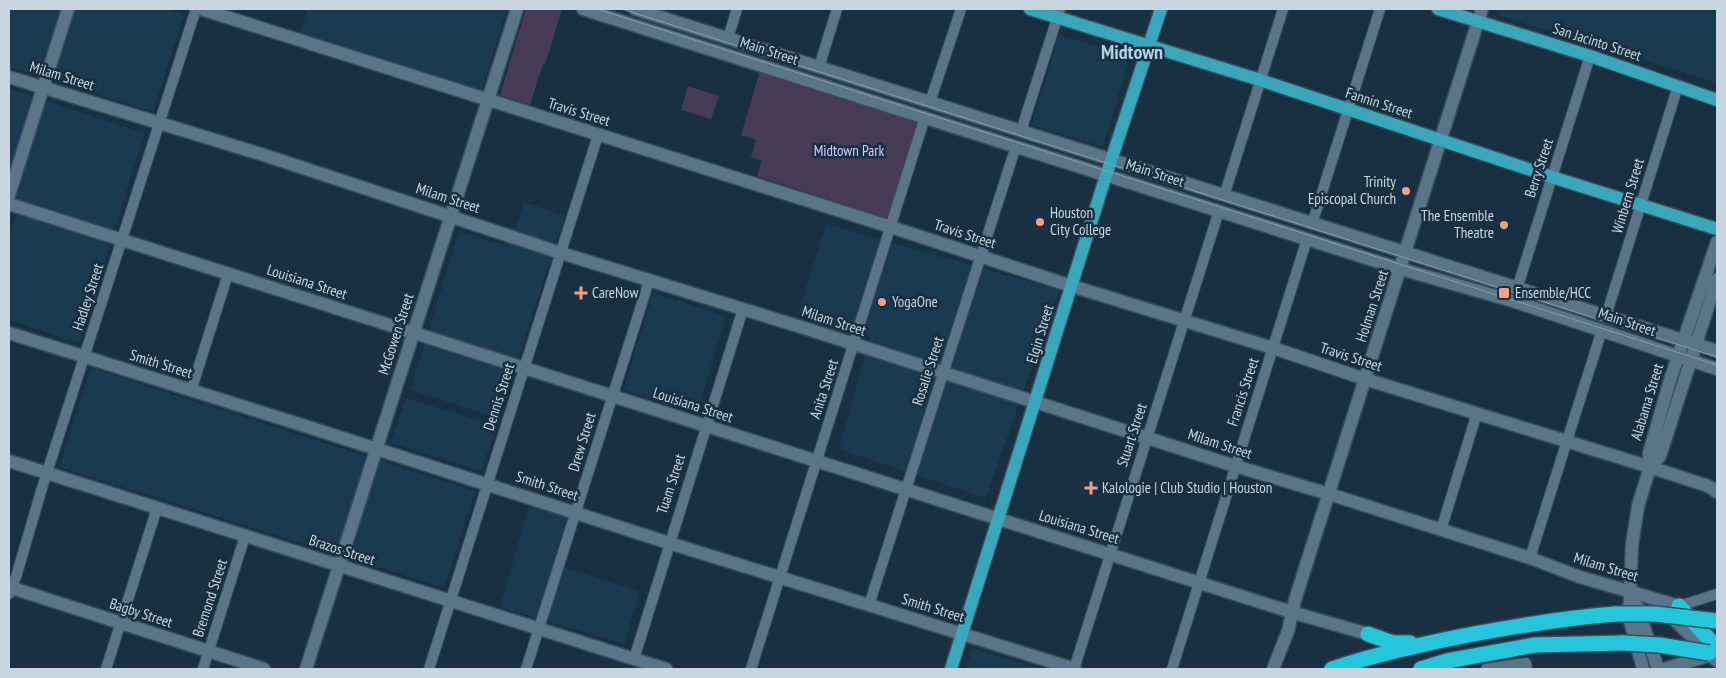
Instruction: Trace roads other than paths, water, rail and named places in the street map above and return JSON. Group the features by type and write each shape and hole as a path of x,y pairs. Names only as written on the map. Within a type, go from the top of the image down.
{"highway":[{"path":"1679,606 1717,626"},
{"path":"1679,606 1715,654"},
{"path":"1332,669 1424,643 1579,617 1616,614 1655,614 1717,621"},
{"path":"1368,634 1393,643 1424,643"},
{"path":"1421,669 1448,661 1535,645 1623,643 1659,645 1715,654"}],"main road":[{"path":"9,196 68,9"},
{"name":"Travis Street","path":"201,9 1072,286 1185,320 1365,379 1650,467 1714,491"},
{"name":"McGowen Street","path":"306,669 516,9"},
{"name":"Main Street","path":"583,9 1307,239 1513,301 1717,370"},
{"name":"Main Street","path":"637,9 1717,351"},
{"name":"Fannin Street","path":"1030,9 1059,13 1149,46 1260,80 1552,177 1717,228"},
{"name":"Elgin Street","path":"951,669 1106,175 1161,9"},
{"name":"San Jacinto Street","path":"1438,9 1590,56 1717,100"},
{"name":"Holman Street","path":"1273,669 1288,631 1291,612 1406,254 1482,9"},
{"name":"Milam Street","path":"9,77 267,156 561,253 1530,558 1580,577 1679,606"},
{"name":"Louisiana Street","path":"9,204 525,367 816,462 1291,612 1368,634"},
{"name":"Alabama Street","path":"1650,467 1648,453 1683,339 1717,242"},
{"name":"Alabama Street","path":"1650,467 1660,456 1717,279"},
{"name":"Smith Street","path":"9,333 376,448 669,543 1074,669"},
{"name":"Brazos Street","path":"9,461 539,629 632,664 666,669"},
{"path":"1643,669 1629,617 1632,545 1638,506 1650,467"},
{"name":"Bagby Street","path":"10,590 264,669"},
{"path":"1630,592 1640,612 1658,669"},
{"name":"Milam Street","path":"1649,596 1715,654"},
{"path":"1664,669 1715,654"}],"street":[{"name":"Hadley Street","path":"10,590 196,9"},
{"path":"728,38 737,9"},
{"path":"819,67 837,9"},
{"path":"930,102 961,9"},
{"path":"1224,196 1283,9"},
{"path":"1312,224 1380,9"},
{"path":"1021,131 1059,13"},
{"name":"Berry Street","path":"1517,289 1590,56"},
{"name":"Winbern Street","path":"1606,316 1678,86"},
{"name":"Anita Street","path":"751,669 925,117"},
{"name":"Dennis Street","path":"429,669 598,135"},
{"name":"Rosalie Street","path":"869,605 1016,146"},
{"name":"Stuart Street","path":"1074,669 1219,211"},
{"name":"Francis Street","path":"1172,669 1307,239"},
{"path":"190,390 228,274"},
{"name":"Drew Street","path":"526,669 649,281"},
{"name":"Tuam Street","path":"632,664 743,310"},
{"path":"1530,558 1602,330"},
{"path":"1441,530 1478,414"},
{"path":"106,669 157,508"},
{"name":"Bremond Street","path":"203,669 245,536"},
{"path":"1679,606 1717,594"},
{"path":"1486,669 1526,666"}],"tram line":[{"path":"597,9 1717,365"},
{"path":"622,9 1717,357"}],"place":[{"name":"Trinity Episcopal Church","path":"1406,191"},
{"name":"Houston City College","path":"1040,222"},
{"name":"The Ensemble Theatre","path":"1504,225"},
{"name":"CareNow","path":"581,293"},
{"name":"Ensemble/HCC","path":"1504,293"},
{"name":"YogaOne","path":"882,302"},
{"name":"Kalologie | Club Studio | Houston","path":"1091,488"}],"district":[{"name":"Midtown","path":"1132,52"}],"park label":[{"name":"Midtown Park","path":"849,151"}]}
